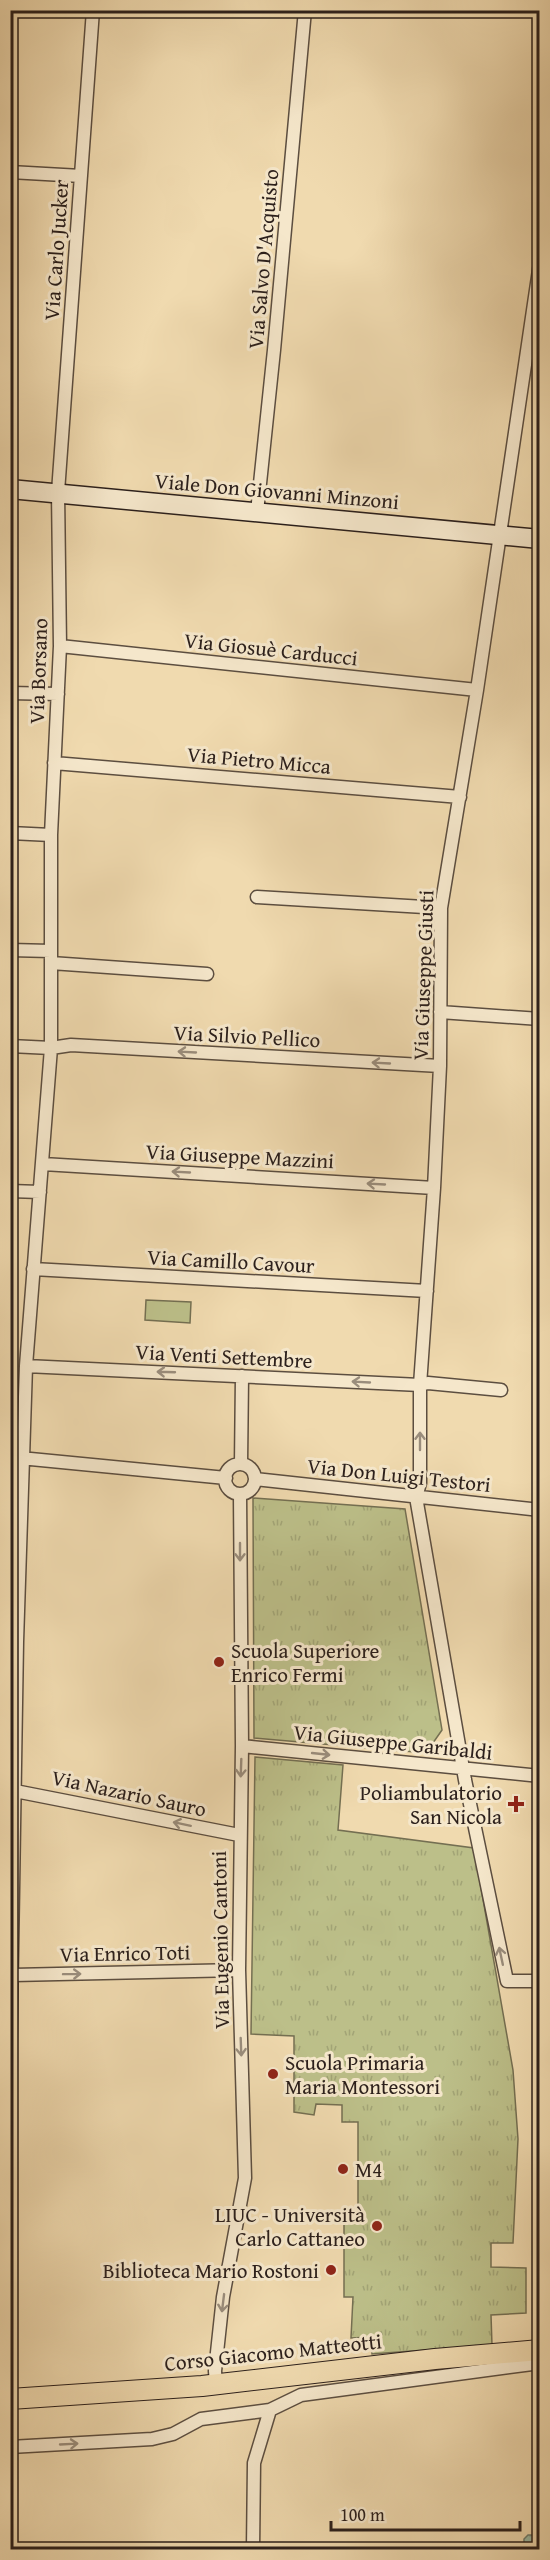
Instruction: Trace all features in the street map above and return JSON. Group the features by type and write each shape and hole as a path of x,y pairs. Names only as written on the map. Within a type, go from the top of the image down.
{"main road":[{"name":"Corso Giacomo Matteotti","path":"10,2399 216,2384 435,2359 540,2350"}],"street":[{"name":"Via Carlo Jucker","path":"58,492 93,10"},
{"name":"Via Salvo D'Acquisto","path":"257,512 274,350 304,10"},
{"path":"10,172 81,176"},
{"name":"Via Giuseppe Giusti","path":"540,264 504,516 499,535 477,690 441,908 440,1066 420,1384 420,1483 416,1497 464,1770 507,1981 540,1981"},
{"name":"Viale Don Giovanni Minzoni","path":"10,489 540,539"},
{"name":"Via Borsano","path":"10,2073 13,1976 13,1790 25,1458 26,1366 51,1048 51,835 60,646 58,492"},
{"name":"Via Giosuè Carducci","path":"60,646 477,690"},
{"path":"10,693 58,694"},
{"name":"Via Pietro Micca","path":"54,763 460,797"},
{"path":"10,833 51,835"},
{"path":"257,897 441,908"},
{"path":"10,950 51,957 207,974"},
{"path":"440,1012 540,1019"},
{"name":"Via Silvio Pellico","path":"10,1046 51,1048 71,1045 440,1066"},
{"name":"Via Giuseppe Mazzini","path":"43,1164 434,1188"},
{"path":"10,1191 40,1192"},
{"name":"Via Camillo Cavour","path":"33,1269 427,1291"},
{"name":"Via Venti Settembre","path":"26,1366 420,1384"},
{"path":"241,1464 242,1376"},
{"path":"420,1384 501,1390"},
{"path":"10,1457 225,1478"},
{"path":"241,1464 251,1468 255,1479 251,1490 240,1494 230,1489 225,1478 230,1468 241,1464"},
{"name":"Via Don Luigi Testori","path":"255,1479 540,1510"},
{"name":"Via Eugenio Cantoni","path":"216,2384 215,2371 224,2297 245,2178 239,1970 239,1835 242,1746 240,1494"},
{"name":"Via Giuseppe Garibaldi","path":"242,1746 540,1776"},
{"name":"Via Nazario Sauro","path":"13,1790 239,1835"},
{"name":"Via Enrico Toti","path":"13,1976 239,1970"},
{"path":"517,2365 540,2355"},
{"path":"10,2447 152,2439 173,2434 201,2419 270,2410 301,2394 517,2365 540,2364"},
{"path":"253,2546 254,2463 270,2410"}],"green space":[{"path":"146,1300 191,1302 190,1323 145,1320"},
{"path":"253,1498 405,1509 442,1730 426,1753 254,1738"},
{"path":"255,1757 343,1765 338,1830 474,1848 513,2070 518,2139 513,2243 491,2243 491,2267 526,2268 526,2313 491,2315 492,2345 372,2354 370,2337 351,2338 353,2297 344,2297 344,2217 358,2217 358,2122 342,2122 342,2105 316,2104 314,2115 294,2112 294,2036 251,2034"}],"water":[{"path":"528,2535 539,2535 539,2549 524,2549 524,2539"}],"place":[{"name":"Scuola Superiore Enrico Fermi","path":"219,1662"},
{"name":"Poliambulatorio San Nicola","path":"516,1804"},
{"name":"Scuola Primaria Maria Montessori","path":"273,2074"},
{"name":"M4","path":"343,2169"},
{"name":"LIUC - Università Carlo Cattaneo","path":"377,2226"},
{"name":"Biblioteca Mario Rostoni","path":"331,2270"}]}
